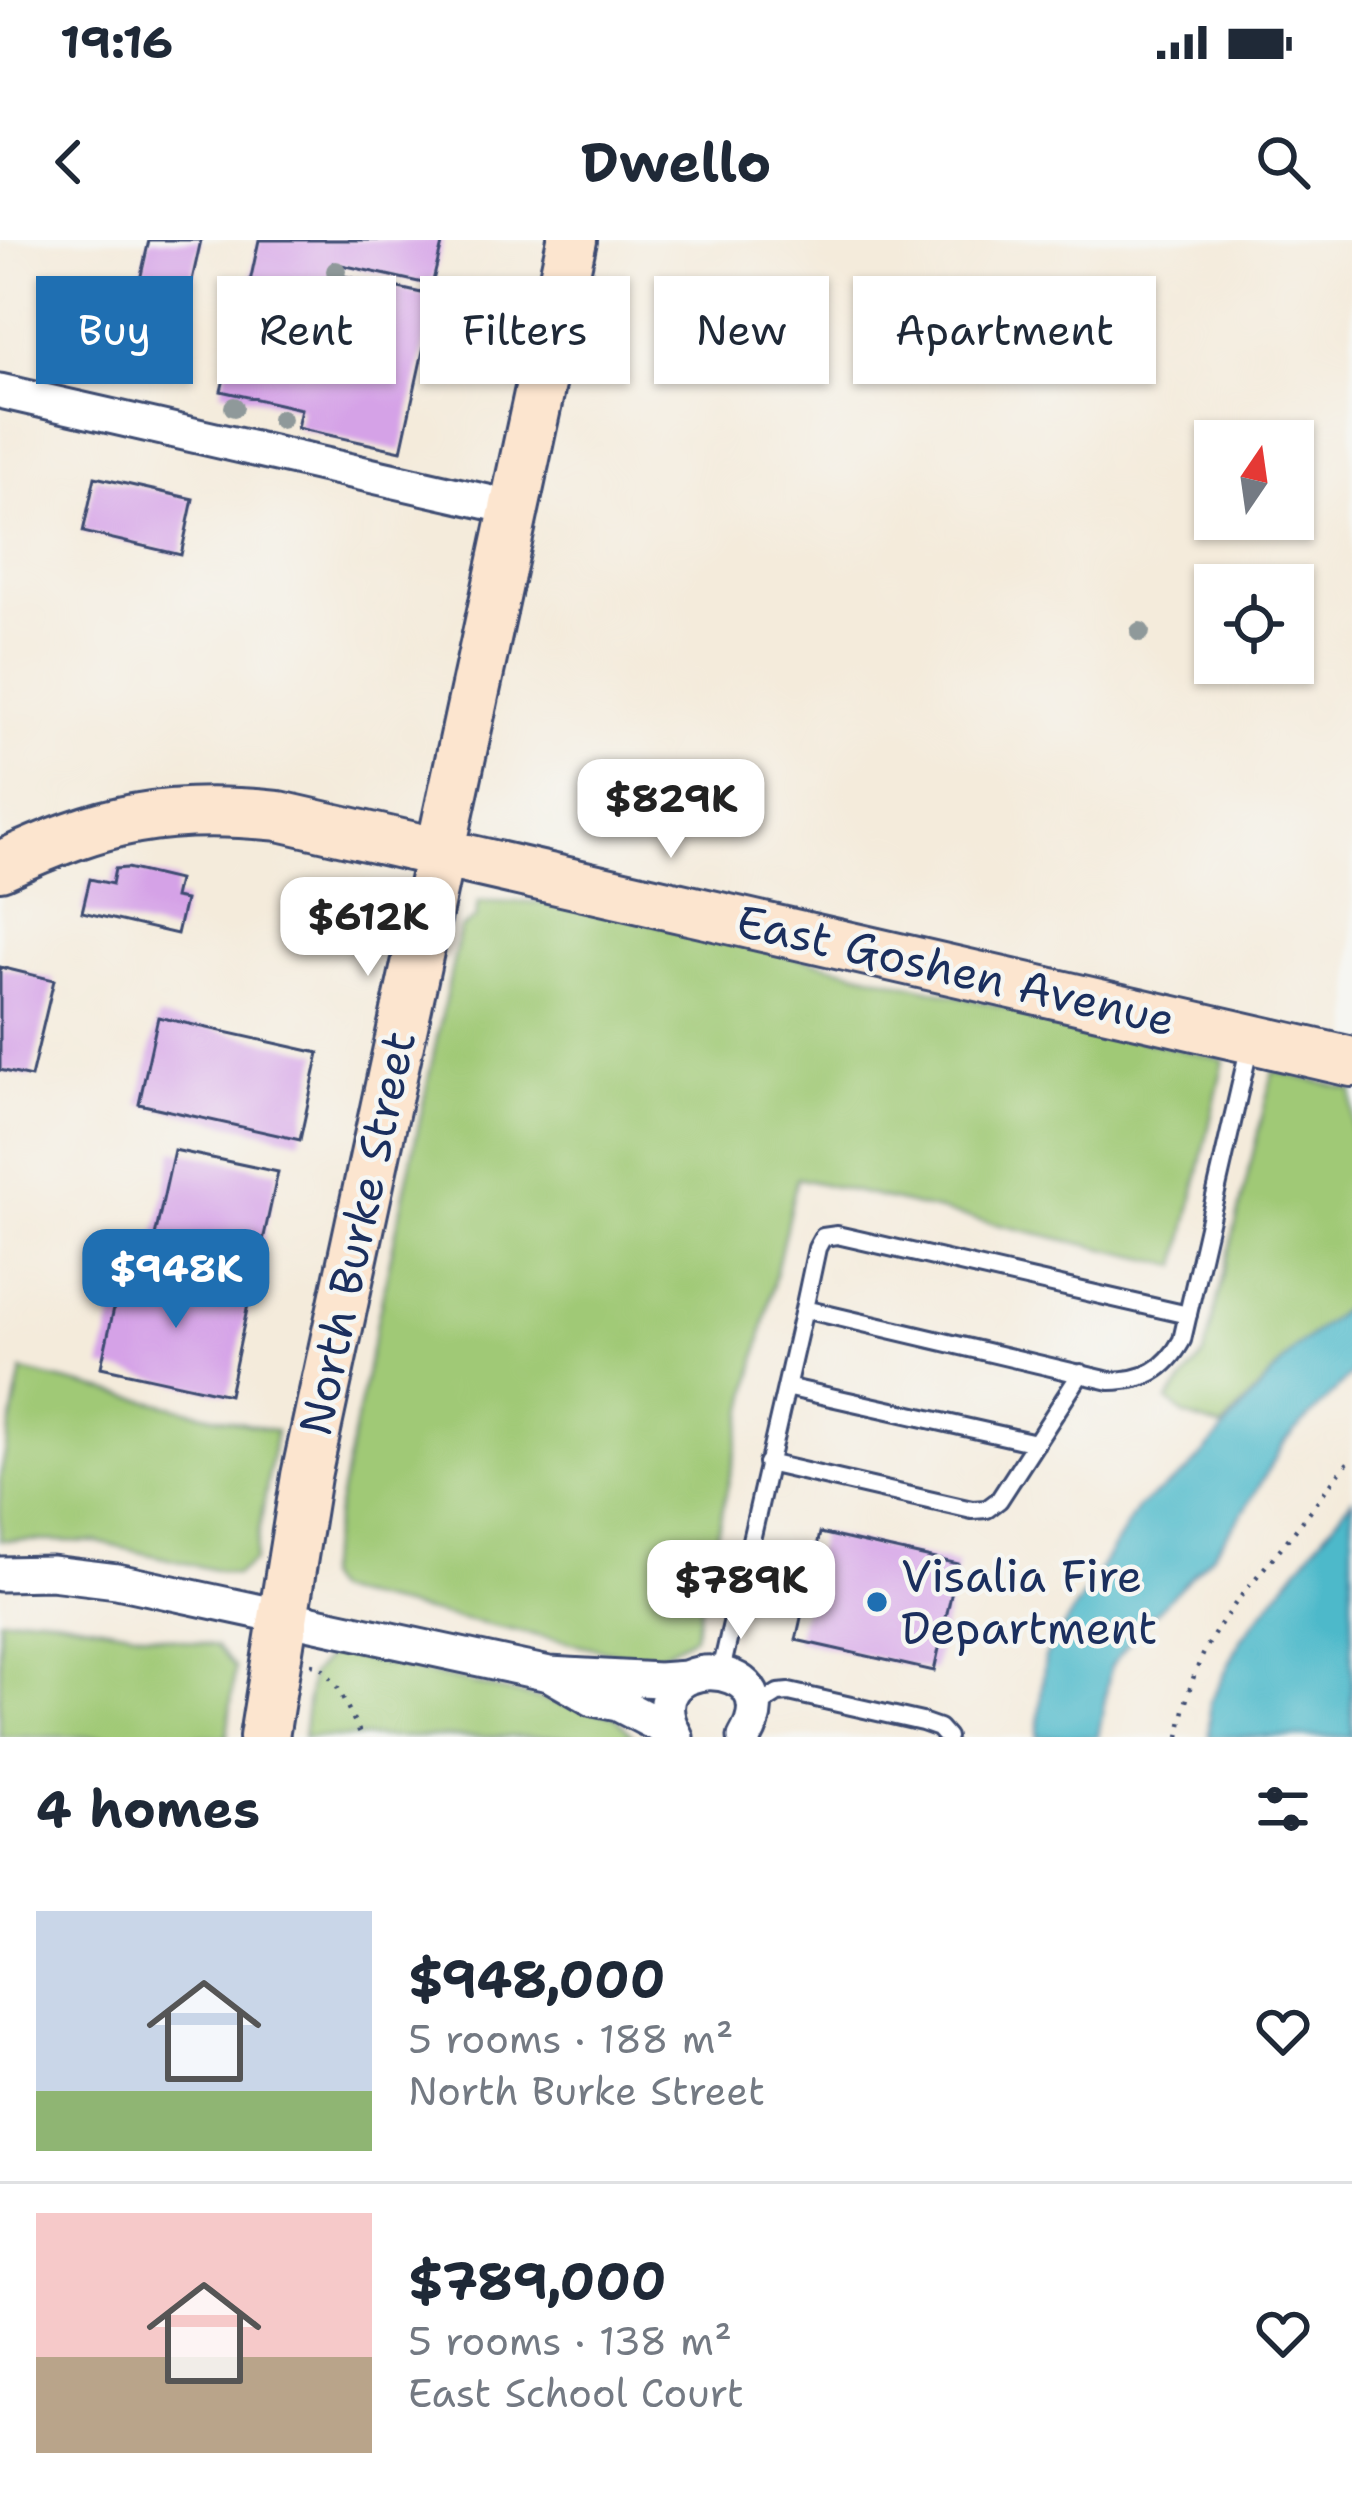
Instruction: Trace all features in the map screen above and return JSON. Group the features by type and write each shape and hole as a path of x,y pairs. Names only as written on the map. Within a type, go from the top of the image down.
{"street":[{"name":"North Burke Street","path":"264,1737 306,1476 572,240"},
{"path":"0,392 514,508"},
{"name":"East Goshen Avenue","path":"0,866 47,844 127,817 210,809 279,816 1352,1062"},
{"path":"0,1574 51,1573 117,1580 549,1674 686,1678"},
{"path":"674,1734 668,1720 670,1697 697,1672 721,1671 744,1685 748,1729"},
{"path":"549,1674 593,1700 635,1712 674,1734"}],"lane":[{"path":"804,1309 1110,1381 1155,1373 1171,1360 1182,1340 1251,1039"},
{"path":"721,1671 823,1237 837,1235 1188,1316"},
{"path":"767,1463 972,1510 987,1509 998,1500 1081,1373"},
{"path":"786,1387 1036,1444"},
{"path":"748,1729 778,1693 800,1693 922,1721 947,1737"}],"path":[{"path":"1179,1737 1198,1658 1229,1610 1352,1458"},
{"path":"305,1664 319,1665 336,1684 362,1737"}],"green space":[{"path":"478,902 540,902 629,917 1224,1060 1178,1266 797,1178 694,1636 659,1655 626,1655 332,1591 323,1577 460,929 476,918"},
{"path":"1273,1071 1352,1090 1352,1302 1296,1348 1222,1428 1185,1416 1168,1400 1204,1355"},
{"path":"22,1371 276,1431 254,1561 235,1575 97,1542 0,1540 0,1478"},
{"path":"38,1615 216,1646 235,1668 227,1737 0,1737 0,1619"},
{"path":"333,1652 615,1716 634,1737 303,1737 311,1674"}],"water":[{"path":"1352,1302 1352,1374 1284,1443 1212,1555 1144,1624 1111,1666 1098,1737 1037,1737 1045,1657 1139,1506 1188,1471 1296,1348"},
{"path":"1352,1499 1352,1737 1209,1737 1210,1702 1242,1638"}],"building":[{"path":"149,240 201,240 193,276 141,276"},
{"path":"259,240 443,240 434,276 420,276 420,282 333,263 330,273 344,276 251,276"},
{"path":"396,287 420,293 420,364 401,451 297,428 301,409 221,391 223,384 396,384"},
{"path":"95,477 193,499 181,555 83,532"},
{"path":"115,869 178,880 174,898 185,900 177,934 82,912 90,879 112,884"},
{"path":"0,967 54,980 31,1077 0,1070"},
{"path":"158,1017 319,1053 300,1140 139,1104"},
{"path":"174,1150 278,1172 256,1273 152,1250"},
{"path":"123,1267 250,1295 229,1395 101,1367"},
{"name":"Visalia Fire Department","path":"820,1533 958,1564 934,1671 796,1640"}],"place":[{"name":"Visalia Fire Department","path":"877,1602"}]}
